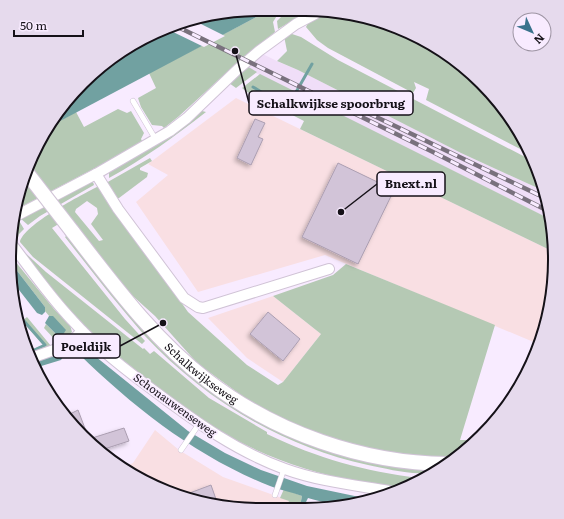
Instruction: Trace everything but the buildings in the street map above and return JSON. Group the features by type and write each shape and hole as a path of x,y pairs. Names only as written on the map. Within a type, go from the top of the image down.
{"street":[{"path":"21,213 96,174 156,140 187,118 259,51 291,28 311,16"},
{"path":"96,174 122,214 184,298 198,307 202,308 329,269"},
{"name":"Schalkwijkseweg","path":"30,177 117,289 161,339 207,381 273,423 327,444 398,461 438,463"},
{"name":"Schonauwenseweg","path":"17,251 48,292 82,331 108,355 196,428 235,445 283,472 383,490"},
{"path":"36,356 68,345 82,331"}],"lane":[{"path":"133,101 156,140"},
{"path":"181,450 196,428"},
{"path":"275,495 283,472"}],"shaded area":[{"path":"258,16 277,16 273,22 275,32 236,64 164,128 162,126 152,125 141,107 138,98 156,88 149,73"},
{"path":"258,16 58,122 76,99 99,76 124,57 152,41 196,24 228,18"},
{"path":"282,16 301,16 278,29 277,21"},
{"path":"317,17 336,18 368,24 412,41 440,57 465,76 488,99 507,124 522,150 426,100 429,89 414,82 416,88 413,93 328,48 317,40 306,27 309,21"},
{"path":"200,23 298,70 461,153 537,188 544,216 173,32"},
{"path":"289,33 301,37 338,60 525,157 537,188 461,153 298,70 277,61 287,51 284,36"},
{"path":"247,66 257,72 236,88 229,83"},
{"path":"260,74 544,216 547,249 300,129 304,121 242,88"},
{"path":"236,98 547,249 546,291 540,323 533,342 325,255 198,292 136,202 168,175 148,164"},
{"path":"118,109 127,113 131,111 144,133 141,139 143,143 22,206 29,181 41,152 59,122 76,112 84,127"},
{"path":"202,111 206,112 183,130 135,163 109,178 109,171 174,135"},
{"path":"150,158 152,161 140,168 140,170 148,173 147,177 119,198 114,199 106,183"},
{"path":"89,181 91,183 93,182 94,185 40,216 28,225 20,218"},
{"path":"99,186 188,312 247,365 278,385 283,382 321,334 273,296 333,275 346,264 495,325 460,440 468,440 444,459 425,458 349,445 302,428 252,403 198,364 155,316 125,289 70,217 52,228 125,319 145,341 142,344 33,257 20,242 31,227 68,203","holes":["87,201 97,208 98,214 91,224 103,240 99,241 75,212 76,209"]},
{"path":"19,221 24,229 19,234 17,241"},
{"path":"68,234 147,335 159,348 187,370 263,421 430,468 421,473 404,472 336,457 276,433 219,400 168,359 145,336 65,237"},
{"path":"20,248 46,272 143,349 144,348 150,354 154,351 209,398 267,432 267,434 286,443 342,463 379,472 414,477 390,487 379,486 314,471 271,456 210,426 190,413 86,331"},
{"path":"16,263 54,309 70,325 72,332 66,339 57,342 44,328 46,324 59,337 50,317 44,310 45,307 17,270"},
{"path":"17,270 45,307 45,312 42,315 37,313 18,288"},
{"path":"273,296 321,334 283,382 247,358 208,318"},
{"path":"49,316 53,316 66,330 62,336 59,337 45,323"},
{"path":"27,317 51,346 35,354 33,349 43,345 24,323 23,320"},
{"path":"80,344 188,431 225,453 261,470 307,486 358,497 321,502 308,498 306,503 301,503 302,496 274,487 217,461 192,446 144,412 100,374 75,349"},
{"path":"59,354 64,355 61,360 41,366 38,360"},
{"path":"155,430 179,450 223,477 290,501 289,503 260,503 228,501 196,495 152,478 129,465 133,463"},
{"path":"284,489 302,496 301,503 288,503 289,501 280,498"}],"pier":[{"path":"200,23 225,36 204,47 173,32"}],"waterway":[{"path":"253,87 287,108 312,64"},
{"path":"24,321 45,345 34,350"}],"railway":[{"path":"182,29 433,152 542,208"},
{"path":"368,113 540,196"}],"place":[{"name":"Schalkwijkse spoorbrug","path":"235,51"},
{"name":"Bnext.nl","path":"341,212"},
{"name":"Poeldijk","path":"163,323"}]}
